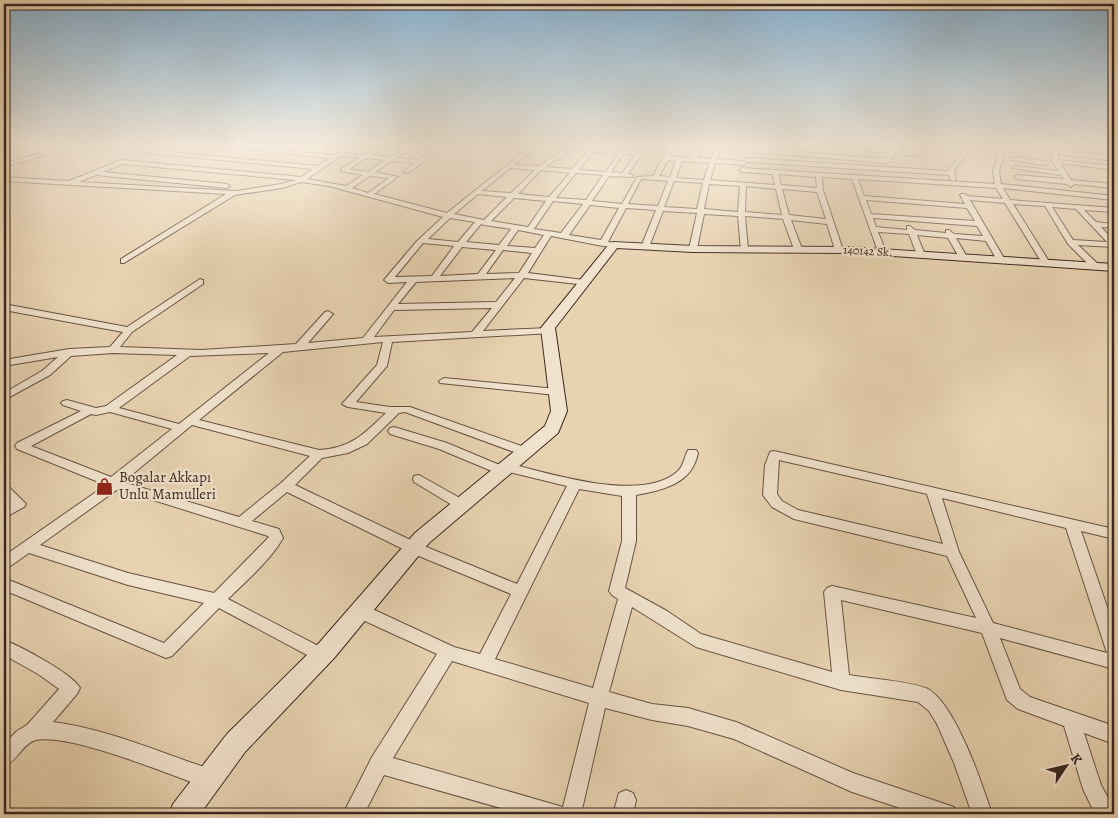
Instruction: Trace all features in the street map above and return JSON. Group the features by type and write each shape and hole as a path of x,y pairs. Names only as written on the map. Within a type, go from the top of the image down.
{"main road":[{"name":"140142 Sk.","path":"613,245 693,249 839,250 1114,268"},
{"path":"183,814 236,743 322,656 422,538 552,429 558,411 548,328 613,245"}],"street":[{"path":"71,184 232,193 254,191 281,184"},
{"path":"164,189 175,184"},
{"path":"209,184 254,191"},
{"path":"242,188 248,184"},
{"path":"325,184 448,216 613,245 623,206 635,184"},
{"path":"346,189 353,184"},
{"path":"369,195 385,184"},
{"path":"487,184 437,224 388,280 522,275 584,283"},
{"path":"434,279 445,262 461,244 524,184"},
{"path":"529,231 563,184"},
{"path":"562,237 570,229 599,184"},
{"path":"645,247 670,184"},
{"path":"693,249 705,184"},
{"path":"740,184 744,249"},
{"path":"742,184 820,190"},
{"path":"820,184 839,250"},
{"path":"857,184 882,252"},
{"path":"875,184 934,204 970,206"},
{"path":"862,198 892,190 900,184"},
{"path":"921,184 924,189"},
{"path":"956,184 1002,260"},
{"path":"972,184 1114,198"},
{"path":"1070,184 1090,208"},
{"path":"1093,184 1114,186"},
{"path":"998,186 1046,263"},
{"path":"777,187 798,249"},
{"path":"892,190 921,255"},
{"path":"477,192 550,200 831,222"},
{"path":"124,261 232,193"},
{"path":"929,196 963,257"},
{"path":"965,198 1114,210"},
{"path":"1047,205 1071,242 1096,267"},
{"path":"1078,207 1114,245"},
{"path":"868,216 981,224"},
{"path":"1094,224 1114,226"},
{"path":"480,277 498,249 515,229"},
{"path":"873,230 989,239"},
{"path":"475,335 522,275 548,234"},
{"path":"422,241 537,251"},
{"path":"1071,242 1114,245"},
{"path":"366,341 391,306 413,280"},
{"path":"113,350 130,330 200,282"},
{"path":"391,306 499,305"},
{"path":"4,307 130,330"},
{"path":"299,347 328,314"},
{"path":"5,364 69,352 113,350 188,352 280,349 366,341 548,331"},
{"path":"388,340 382,366 348,404 406,409 526,452"},
{"path":"4,563 115,484 280,349"},
{"path":"4,398 46,374 69,352"},
{"path":"67,403 91,410 103,411 110,409 188,352"},
{"path":"444,381 556,392"},
{"path":"110,409 318,454 336,454 351,449 363,442 396,409"},
{"path":"4,584 166,652 269,548 276,538 274,533 115,484 21,446 91,410"},
{"path":"394,431 443,446 505,469 575,484 629,492 667,482 683,474 688,468 692,453"},
{"path":"242,523 286,486 318,454"},
{"path":"952,552 794,514 771,499 771,465 774,455 1114,534"},
{"path":"419,479 462,505"},
{"path":"484,664 575,484"},
{"path":"286,486 414,548 520,592"},
{"path":"4,490 19,504 4,513"},
{"path":"933,491 952,552 988,628 1013,694 1024,704 1114,735"},
{"path":"629,492 630,540 617,591 661,616 696,640 841,682 922,694 930,699 943,718 963,761 982,814"},
{"path":"1072,524 1114,650"},
{"path":"29,547 128,579 218,600 322,656"},
{"path":"841,682 832,592 988,628 1114,662"},
{"path":"571,814 599,698 627,596"},
{"path":"360,611 448,652 599,698 736,731 852,782 947,814"},
{"path":"4,647 44,669 71,688 33,732"},
{"path":"354,814 379,764 448,652"},
{"path":"1071,720 1093,789 1106,814"},
{"path":"4,757 22,738 33,732 43,730 76,734 210,779"},
{"path":"379,764 556,814"}],"place":[{"name":"Bogalar Akkapı Unlu Mamulleri","path":"105,486"}]}
